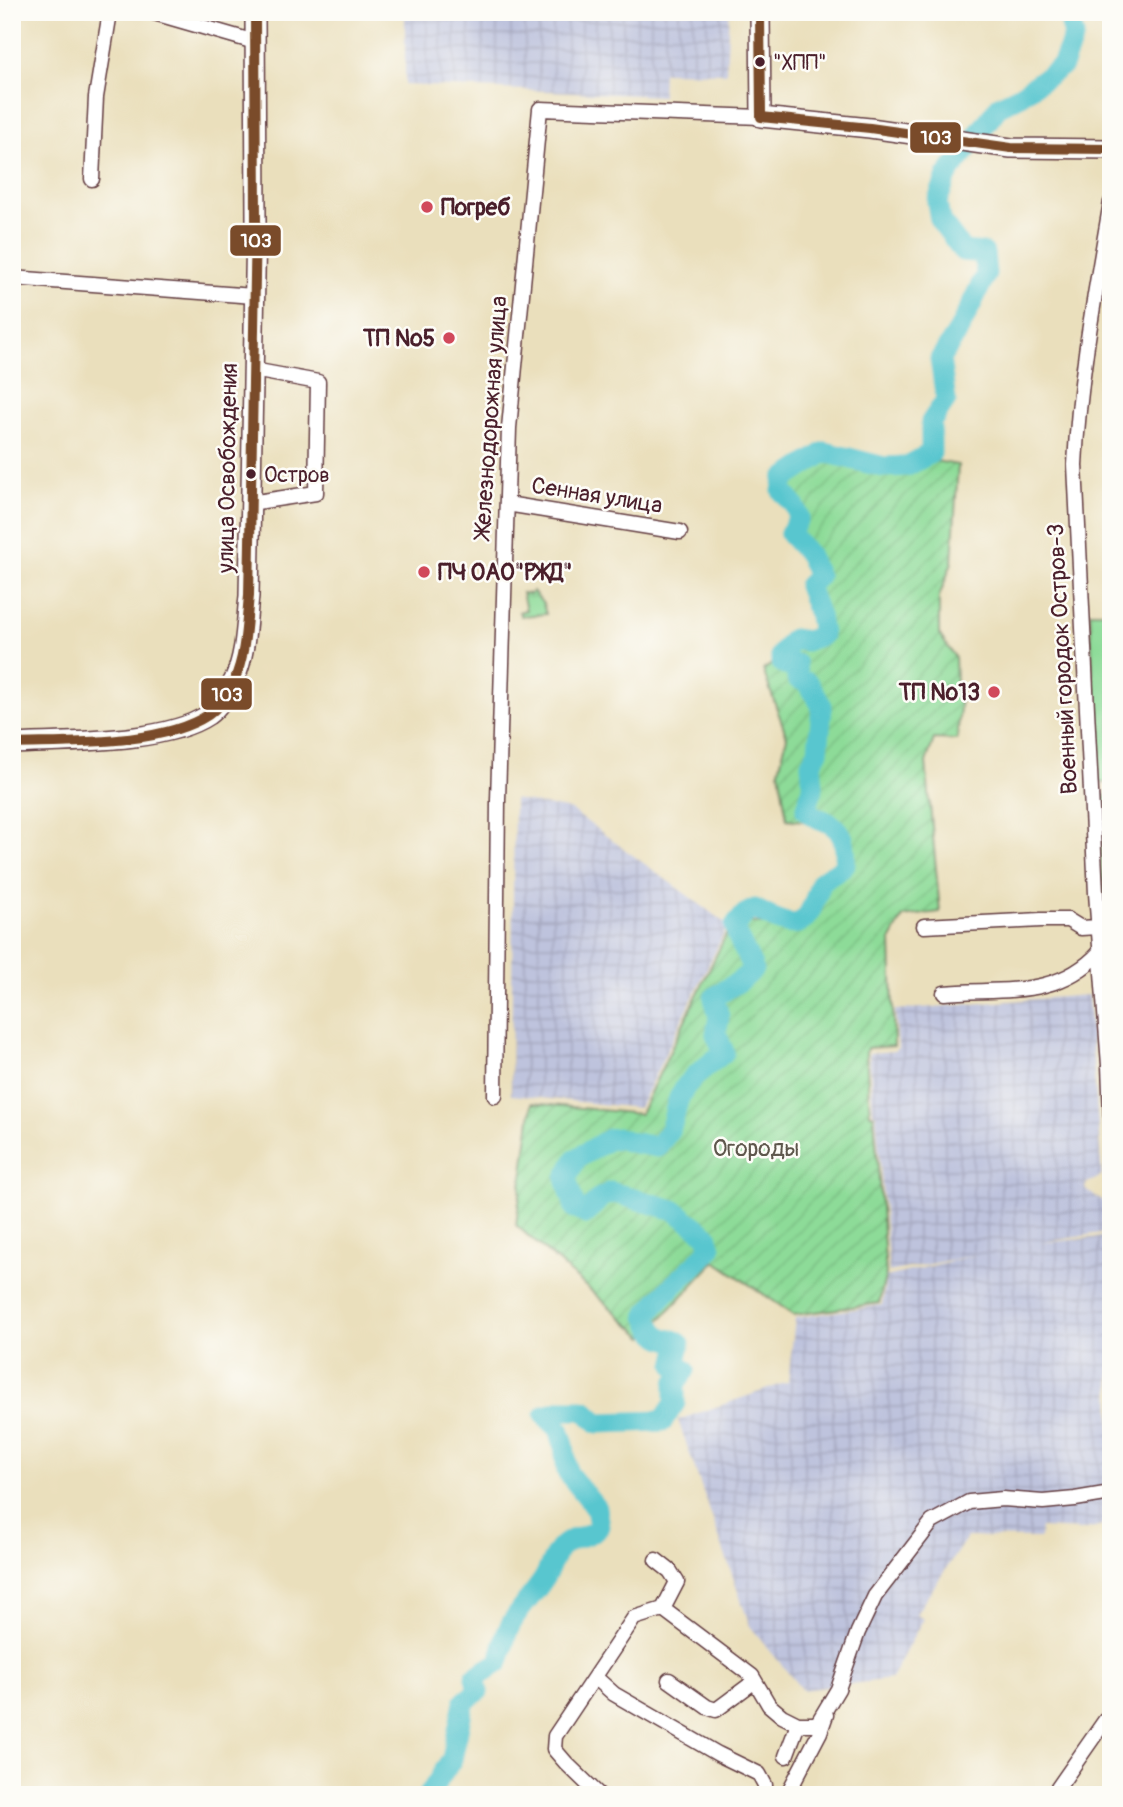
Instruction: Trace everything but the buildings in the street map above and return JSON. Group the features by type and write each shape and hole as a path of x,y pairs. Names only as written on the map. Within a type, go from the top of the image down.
{"main road":[{"name":"улица Освобождения","path":"12,744 123,737 171,732 188,726 214,708 234,680 242,657 249,596 255,12"},
{"path":"760,12 761,117 870,128 1011,148 1111,149"}],"street":[{"path":"92,179 96,97 110,12"},
{"path":"151,12 255,42"},
{"name":"Железнодорожная улица","path":"495,1096 499,800 509,428 540,109 761,117"},
{"name":"Военный городок Остров-3","path":"1111,202 1096,278 1077,415 1074,465 1098,927 1100,952 1106,973 1111,1116"},
{"path":"12,278 254,296"},
{"path":"250,503 316,493 317,465 318,382 253,370"},
{"name":"Сенная улица","path":"507,504 680,532"},
{"path":"924,926 1068,920 1081,928 1098,927"},
{"path":"944,993 1045,986 1086,967 1100,952"},
{"path":"663,1609 752,1676 769,1705 782,1716 797,1724 817,1724 838,1689 858,1632 875,1596 932,1522 969,1502 1003,1499 1042,1502 1111,1493"},
{"path":"599,1795 554,1749 555,1736 634,1618 663,1609 677,1582 670,1571 656,1560"},
{"path":"595,1677 614,1694 718,1754 760,1774 788,1793 820,1732 827,1710"},
{"path":"668,1680 707,1707 716,1710 755,1681"},
{"path":"1054,1795 1111,1712"},
{"path":"786,1756 797,1724"},
{"path":"760,1774 765,1785 765,1795"}],"shaded area":[{"path":"405,12 729,12 726,73 663,72 662,96 405,85"},
{"path":"514,799 571,810 728,925 639,1108 511,1095"},
{"path":"1088,995 1102,1176 1086,1184 1086,1190 1104,1202 1107,1232 1040,1243 1110,1236 1111,1523 1082,1530 1041,1528 1040,1538 967,1537 916,1614 923,1619 891,1679 802,1690 750,1626 678,1420 788,1382 795,1318 882,1305 886,1277 975,1255 889,1272 869,1053 894,1051 898,1048 895,1010"}],"green space":[{"name":"Огороды","path":"831,458 861,467 893,472 930,460 958,465 952,562 939,597 939,634 955,657 956,685 961,696 957,740 934,739 926,762 940,912 903,917 891,939 894,1046 867,1048 866,1053 870,1114 874,1115 886,1273 879,1303 794,1315 715,1261 644,1337 516,1225 532,1103 640,1114 733,920 797,929 813,919 826,887 853,863 850,836 842,826 787,819 779,770 787,737 763,670 790,652 829,637 818,589 825,573 798,532 803,519 788,488 789,480 817,461"},
{"path":"533,591 543,604 546,614 521,616 519,612 526,610 522,593 530,594"},
{"path":"1090,612 1111,612 1111,783 1098,783"},
{"path":"1099,791 1111,801 1111,879 1102,882"},
{"path":"1111,883 1110,941 1107,938 1102,886"}],"waterway":[{"path":"429,1795 452,1759 464,1702 478,1691 475,1677 499,1662 511,1623 543,1580 562,1546 599,1526 596,1508 567,1472 559,1429 545,1415 562,1410 584,1410 598,1423 663,1421 675,1403 675,1384 685,1370 675,1365 680,1344 660,1336 647,1316 661,1297 711,1248 707,1235 674,1210 611,1192 600,1198 586,1214 575,1208 566,1178 576,1159 609,1139 619,1138 657,1147 670,1129 684,1089 724,1052 716,1034 719,1017 714,998 753,969 735,926 745,914 755,909 782,922 800,922 811,909 821,881 845,864 845,850 840,833 832,825 812,816 806,810 813,787 811,764 818,751 822,706 808,683 797,678 796,664 788,666 781,662 781,654 793,639 806,641 822,635 819,616 808,586 818,576 808,554 790,534 799,517 794,505 782,491 784,479 825,452 884,467 907,466 931,453 931,422 946,400 940,359 959,330 986,274 984,253 963,251 940,220 937,202 947,176 999,106 1019,96 1062,66 1074,36 1068,12"}],"transit line":[{"name":"103","path":"12,744 113,740 140,737 188,725 216,708 238,671 245,639 249,596 256,223 255,12"},
{"name":"103","path":"760,12 761,117"},
{"name":"103","path":"761,117 870,128 1011,148 1111,149"}],"place":[{"name":"\"ХПП\"","path":"760,62"},
{"name":"Погреб","path":"427,207"},
{"name":"ТП №5","path":"449,338"},
{"name":"Остров","path":"251,474"},
{"name":"ПЧ ОАО\"РЖД\"","path":"424,572"},
{"name":"ТП №13","path":"994,692"}]}
